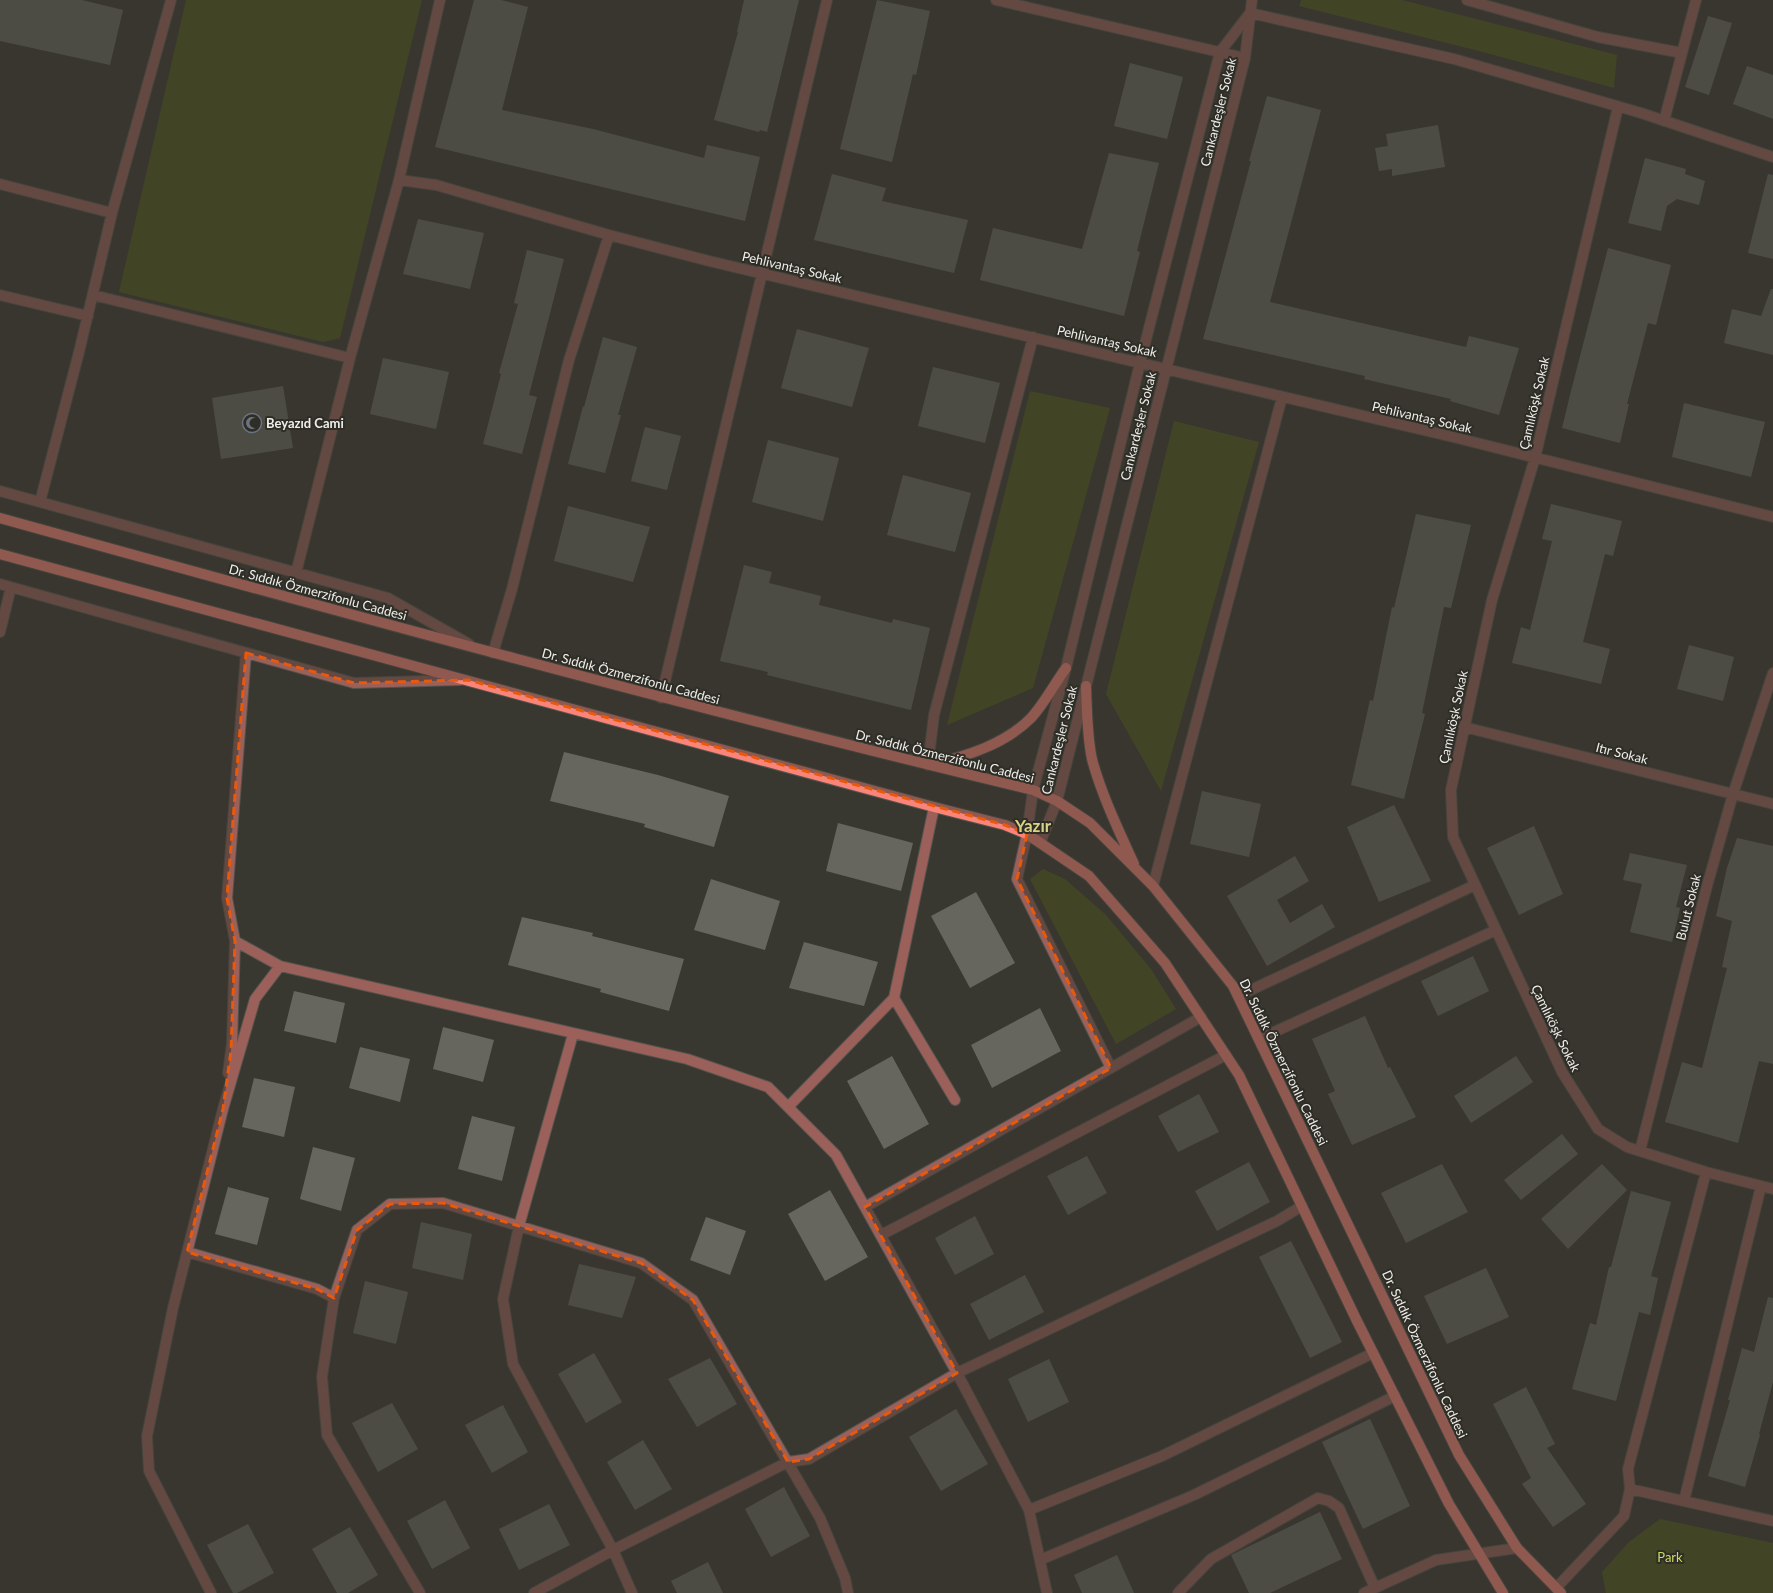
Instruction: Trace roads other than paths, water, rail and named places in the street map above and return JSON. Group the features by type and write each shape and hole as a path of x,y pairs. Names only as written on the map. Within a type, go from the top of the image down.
{"main road":[{"name":"Dr. Sıddık Özmerzifonlu Caddesi","path":"0,518 286,598 661,698 1033,790 1057,801 1090,823 1153,886 1233,986 1459,1455 1517,1548 1559,1590"},
{"path":"0,554 1005,825 1027,834 1089,876 1165,963 1239,1075 1449,1504 1503,1593"},
{"path":"928,765 961,757 1003,740 1031,717 1066,668"},
{"path":"1086,686 1087,720 1092,761 1110,809 1136,870"}],"street":[{"path":"40,502 88,316 112,213 171,0"},
{"path":"296,573 350,358 399,180 440,0"},
{"path":"661,698 827,0"},
{"path":"996,0 1245,58"},
{"name":"Cankardeşler Sokak","path":"1040,843 1057,801 1245,58 1252,0"},
{"path":"1467,0 1598,37 1682,53"},
{"path":"1664,121 1696,0"},
{"path":"1250,13 1454,59 1618,107 1773,156"},
{"name":"Cankardeşler Sokak","path":"1111,1068 1017,879 1027,834 1033,790 1066,668 1140,363 1220,52 1250,13"},
{"name":"Çamlıköşk Sokak","path":"1618,107 1535,458 1492,600 1451,790 1453,837 1562,1072 1598,1129 1627,1148 1706,1172 1773,1189"},
{"name":"Pehlivantaş Sokak","path":"399,180 436,185 609,235 762,273 1535,458 1773,517"},
{"path":"0,184 112,213"},
{"path":"493,653 512,589 569,360 609,235"},
{"path":"0,295 88,316"},
{"path":"93,295 350,358"},
{"path":"928,765 934,715 1033,337"},
{"path":"1153,886 1282,397"},
{"path":"0,491 388,598 474,647"},
{"path":"0,584 354,683 468,680"},
{"path":"0,632 11,587"},
{"path":"223,1109 232,1043 235,942 227,898 246,653"},
{"name":"Bulut Sokak","path":"1640,1152 1707,886 1733,794 1773,673"},
{"name":"Itır Sokak","path":"1464,727 1773,804"},
{"path":"788,1107 894,998 934,807"},
{"path":"1238,996 1475,886"},
{"path":"1259,1039 1496,930"},
{"path":"235,942 280,966 687,1059 768,1087 836,1155 958,1372 1029,1510 1047,1593"},
{"path":"211,1593 149,1471 147,1436 173,1308 223,1109 255,999 280,966"},
{"path":"894,998 955,1100"},
{"path":"865,1207 1201,1017"},
{"path":"573,1034 519,1226 503,1299 513,1364 613,1550 632,1593"},
{"path":"881,1235 1226,1055"},
{"path":"1559,1590 1624,1516 1630,1489 1628,1469 1706,1172"},
{"path":"1684,1501 1761,1186"},
{"path":"420,1593 326,1435 322,1377 334,1298 357,1230 390,1204 443,1203 641,1263 693,1300 820,1518 845,1578 848,1593"},
{"path":"534,1593 613,1550 788,1462 809,1459 958,1372 1270,1224 1302,1206"},
{"path":"187,1252 317,1289 334,1298"},
{"path":"1029,1510 1162,1456 1374,1353"},
{"path":"1040,1560 1194,1495 1395,1396"},
{"path":"1630,1489 1773,1521"},
{"path":"1178,1593 1211,1559 1318,1498 1329,1501 1339,1508 1375,1588"},
{"path":"1364,1593 1436,1560 1517,1548"}],"place":[{"name":"Beyazıd Cami","path":"252,423"}],"district":[{"name":"Yazır","path":"1033,825"}],"park label":[{"name":"Park","path":"1670,1557"}]}
